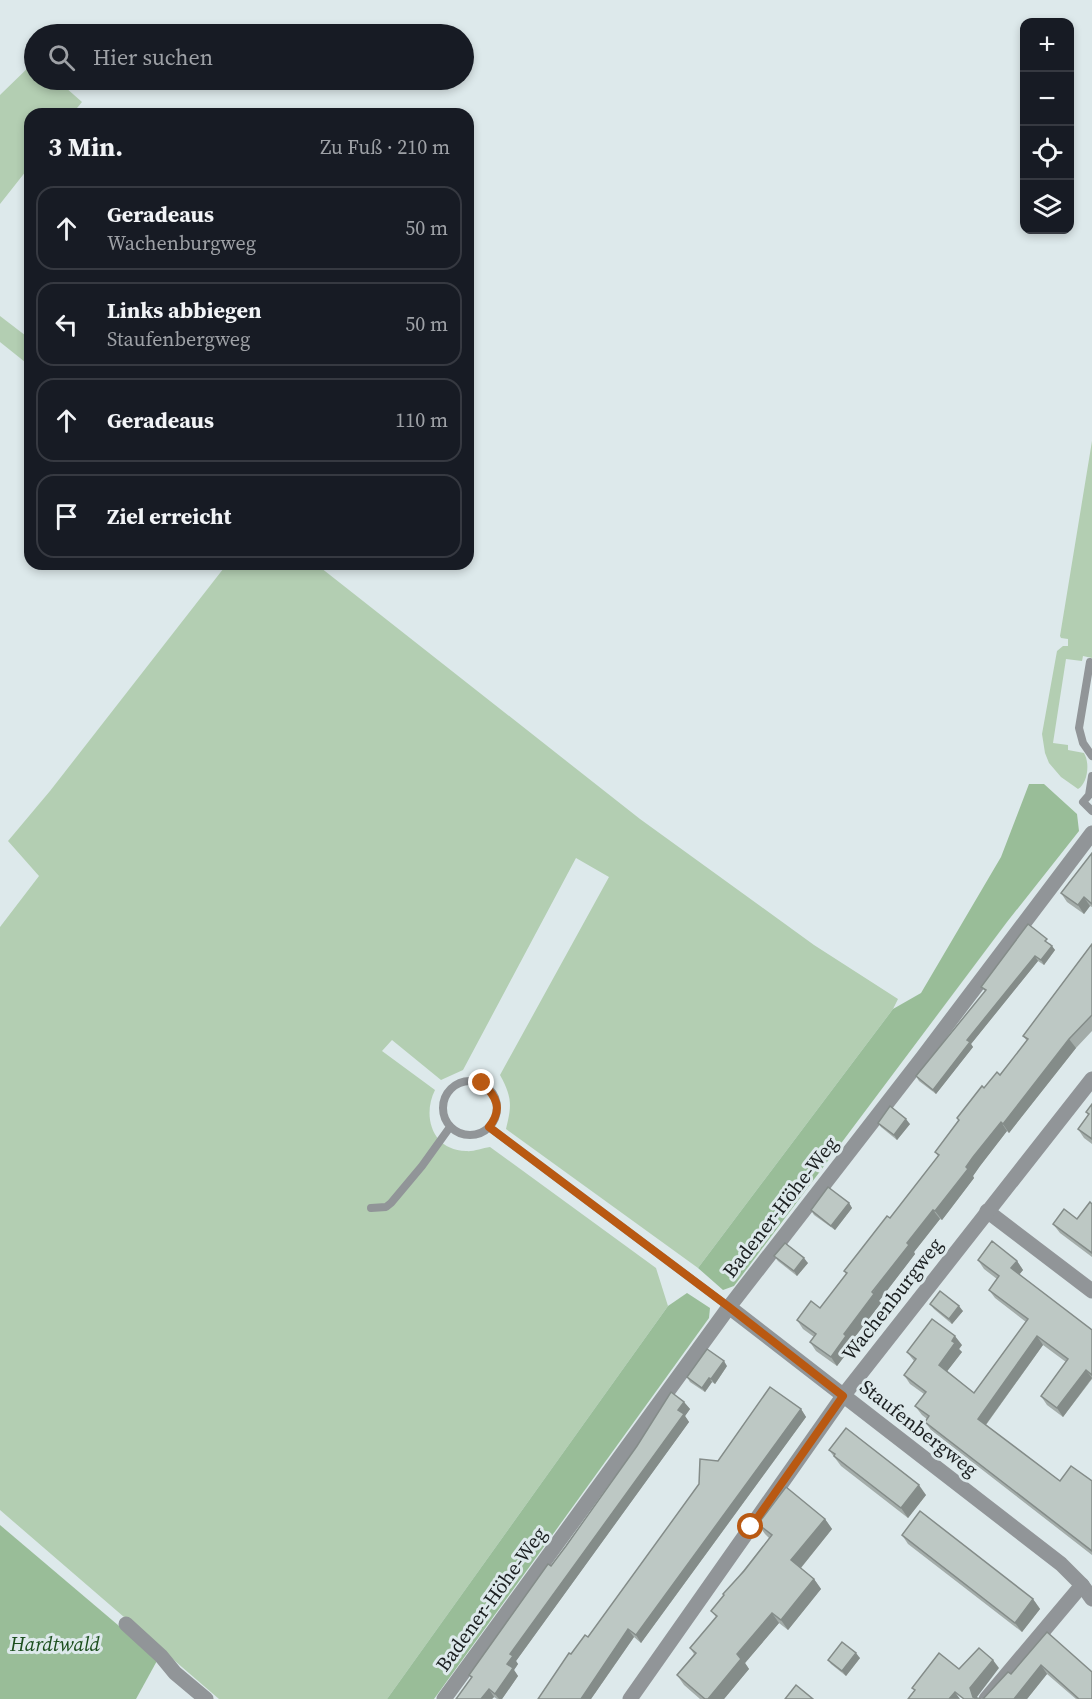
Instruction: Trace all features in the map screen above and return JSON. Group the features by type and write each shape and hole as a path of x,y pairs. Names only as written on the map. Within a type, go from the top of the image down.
{"street":[{"name":"Badener-Höhe-Weg","path":"444,1699 729,1307 915,1068 1092,833"},
{"name":"Wachenburgweg","path":"630,1699 843,1396 1092,1079"},
{"path":"987,1211 1092,1292"},
{"name":"Staufenbergweg","path":"729,1307 1061,1564 1092,1599"},
{"path":"986,1699 1082,1585"},
{"path":"126,1624 161,1656 175,1673 206,1699"}],"lane":[{"path":"1090,662 1079,728 1083,743 1092,756"},
{"path":"1092,776 1089,795 1083,802 1092,811"},
{"path":"469,1080 482,1083 494,1094 497,1110 489,1127 481,1133 468,1135 459,1133 450,1127 445,1119 443,1101 447,1093 458,1083 469,1080"},
{"path":"371,1208 386,1206 398,1196 450,1127"},
{"path":"489,1127 729,1307"}],"green space":[{"path":"24,72 24,90 68,90 82,102 77,108 24,108 24,174 0,204 0,95"},
{"path":"0,316 24,334 24,361 0,342"},
{"path":"1092,441 1092,658 1083,656 1082,661 1066,659 1053,743 1068,745 1068,750 1084,753 1087,772 1084,782 1078,789 1061,777 1049,763 1042,734 1057,651 1063,646 1068,646 1068,639 1060,636"},
{"path":"222,570 324,570 640,819 814,945 898,999 893,1009 698,1268 506,1129 510,1101 500,1075 609,877 576,858 463,1070 441,1080 392,1040 382,1051 435,1090 431,1100 430,1120 433,1130 445,1145 469,1151 490,1147 656,1268 668,1306 387,1699 219,1699 0,1510 0,927 39,876 8,841 50,791"},
{"path":"1029,784 1044,784 1077,814 1079,831 1007,922 734,1286 723,1290 698,1268 893,1009 921,993 1001,857"},
{"path":"687,1293 710,1308 709,1318 434,1699 387,1699 668,1306"},
{"name":"Hardtwald","path":"0,1525 158,1659 136,1699 0,1699"}],"building":[{"path":"1092,853 1092,904 1084,897 1078,905 1061,893"},
{"path":"1028,924 1052,946 1041,960 1035,956 967,1040 970,1042 933,1090 916,1076 986,990 981,987"},
{"path":"1092,944 1092,1015 1069,1039 1003,1124 1001,1122 973,1157 966,1167 968,1169 907,1243 909,1245 872,1292 874,1294 844,1334 846,1336 831,1357 810,1342 816,1334 797,1320 811,1301 820,1308 847,1273 844,1271 887,1216 890,1218 939,1155 935,1152 959,1120 957,1118 982,1086 984,1088 997,1072 1000,1075 1028,1039 1023,1036"},
{"path":"1092,1104 1092,1139 1078,1129 1089,1114 1086,1112"},
{"path":"890,1106 906,1119 894,1135 878,1123"},
{"path":"828,1187 849,1203 831,1226 811,1210"},
{"path":"1090,1202 1092,1204 1092,1253 1053,1224 1064,1209 1077,1219"},
{"path":"992,1241 1017,1261 1011,1268 1092,1330 1092,1375 1086,1370 1057,1408 1041,1396 1068,1359 1037,1336 978,1419 1060,1481 1071,1466 1092,1481 1092,1551 925,1422 929,1416 915,1406 926,1392 904,1375 916,1359 907,1352 932,1319 955,1336 952,1341 955,1343 939,1365 974,1393 1028,1319 989,1290 999,1276 978,1260"},
{"path":"785,1243 804,1258 794,1271 774,1256"},
{"path":"940,1291 959,1306 949,1319 930,1304"},
{"path":"707,1349 724,1361 702,1388 687,1377"},
{"path":"770,1387 801,1409 636,1635 628,1629 581,1699 538,1699 569,1653 571,1654 585,1635 588,1637 699,1484 700,1459 718,1461"},
{"path":"671,1392 684,1402 678,1410 684,1414 510,1654 513,1656 507,1664 513,1668 495,1694 489,1689 481,1699 456,1699 472,1677 469,1675 548,1564 551,1566 637,1446"},
{"path":"846,1428 919,1485 901,1508 829,1450"},
{"path":"786,1487 825,1519 791,1560 814,1579 781,1620 772,1613 737,1654 741,1659 708,1699 705,1699 677,1675 696,1653 690,1648 717,1616 711,1611 772,1535 758,1524"},
{"path":"920,1511 1033,1599 1015,1623 902,1535"},
{"path":"1047,1632 1092,1672 1092,1699 1079,1699 1041,1665 1014,1699 983,1699 1008,1672 1011,1674"},
{"path":"842,1642 856,1653 842,1671 828,1660"},
{"path":"979,1648 993,1660 970,1688 973,1697 981,1699 964,1699 955,1692 949,1699 908,1699 915,1690 912,1688 939,1653 959,1669"},
{"path":"796,1685 813,1699 785,1699"}],"route":[{"path":"482,1083 494,1094 497,1110 489,1127 729,1307 843,1396 751,1527"}]}
